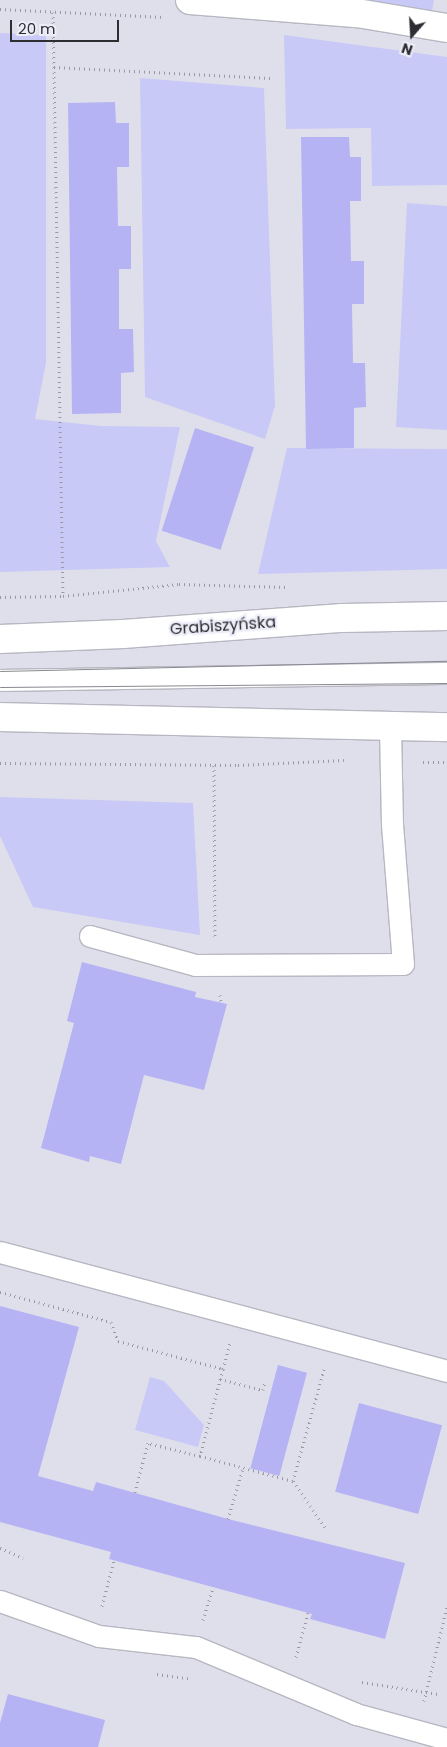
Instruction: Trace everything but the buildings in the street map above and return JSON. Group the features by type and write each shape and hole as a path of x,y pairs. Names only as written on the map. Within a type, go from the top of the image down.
{"main road":[{"path":"190,0 242,2 357,12 447,28"},
{"name":"Grabiszyńska","path":"0,639 123,634 342,618 447,616"},
{"path":"0,717 390,728 447,727"}],"lane":[{"path":"0,680 447,673"},
{"path":"90,936 195,965 404,964 392,824 390,728"},
{"path":"0,1252 447,1371"},
{"path":"0,1601 94,1634 196,1647 356,1714 447,1739"}],"path":[{"path":"53,12 63,596"},
{"path":"54,67 271,78"},
{"path":"0,597 63,596 180,584 238,583"},
{"path":"238,759 238,765"},
{"path":"0,764 238,765 352,760"},
{"path":"430,762 447,762"},
{"path":"214,765 215,966"},
{"path":"0,1292 111,1322 118,1341 223,1369"},
{"path":"200,1456 233,1333"},
{"path":"293,1481 325,1367"},
{"path":"220,1379 263,1390 266,1381"},
{"path":"135,1492 148,1443 293,1481 325,1527"},
{"path":"228,1520 243,1468"},
{"path":"0,1548 23,1558"},
{"path":"94,1634 114,1560"},
{"path":"202,1622 213,1587"},
{"path":"417,1732 447,1607"},
{"path":"288,1685 308,1613"},
{"path":"357,1681 438,1694"}],"shaded area":[{"path":"355,0 434,0 432,11"},
{"path":"0,33 46,35 46,363 35,419 101,426 180,427 156,541 170,567 0,572"},
{"path":"284,35 447,57 447,185 372,186 371,128 286,129"},
{"path":"140,78 264,88 275,406 265,439 145,397"},
{"path":"407,203 447,206 447,430 396,427"},
{"path":"287,448 447,449 447,569 258,574"},
{"path":"0,797 193,803 200,935 33,907 0,836"},
{"path":"150,1377 164,1381 204,1425 198,1447 135,1430"}],"tram line":[{"path":"0,671 447,661"},
{"path":"0,687 447,683"}]}
